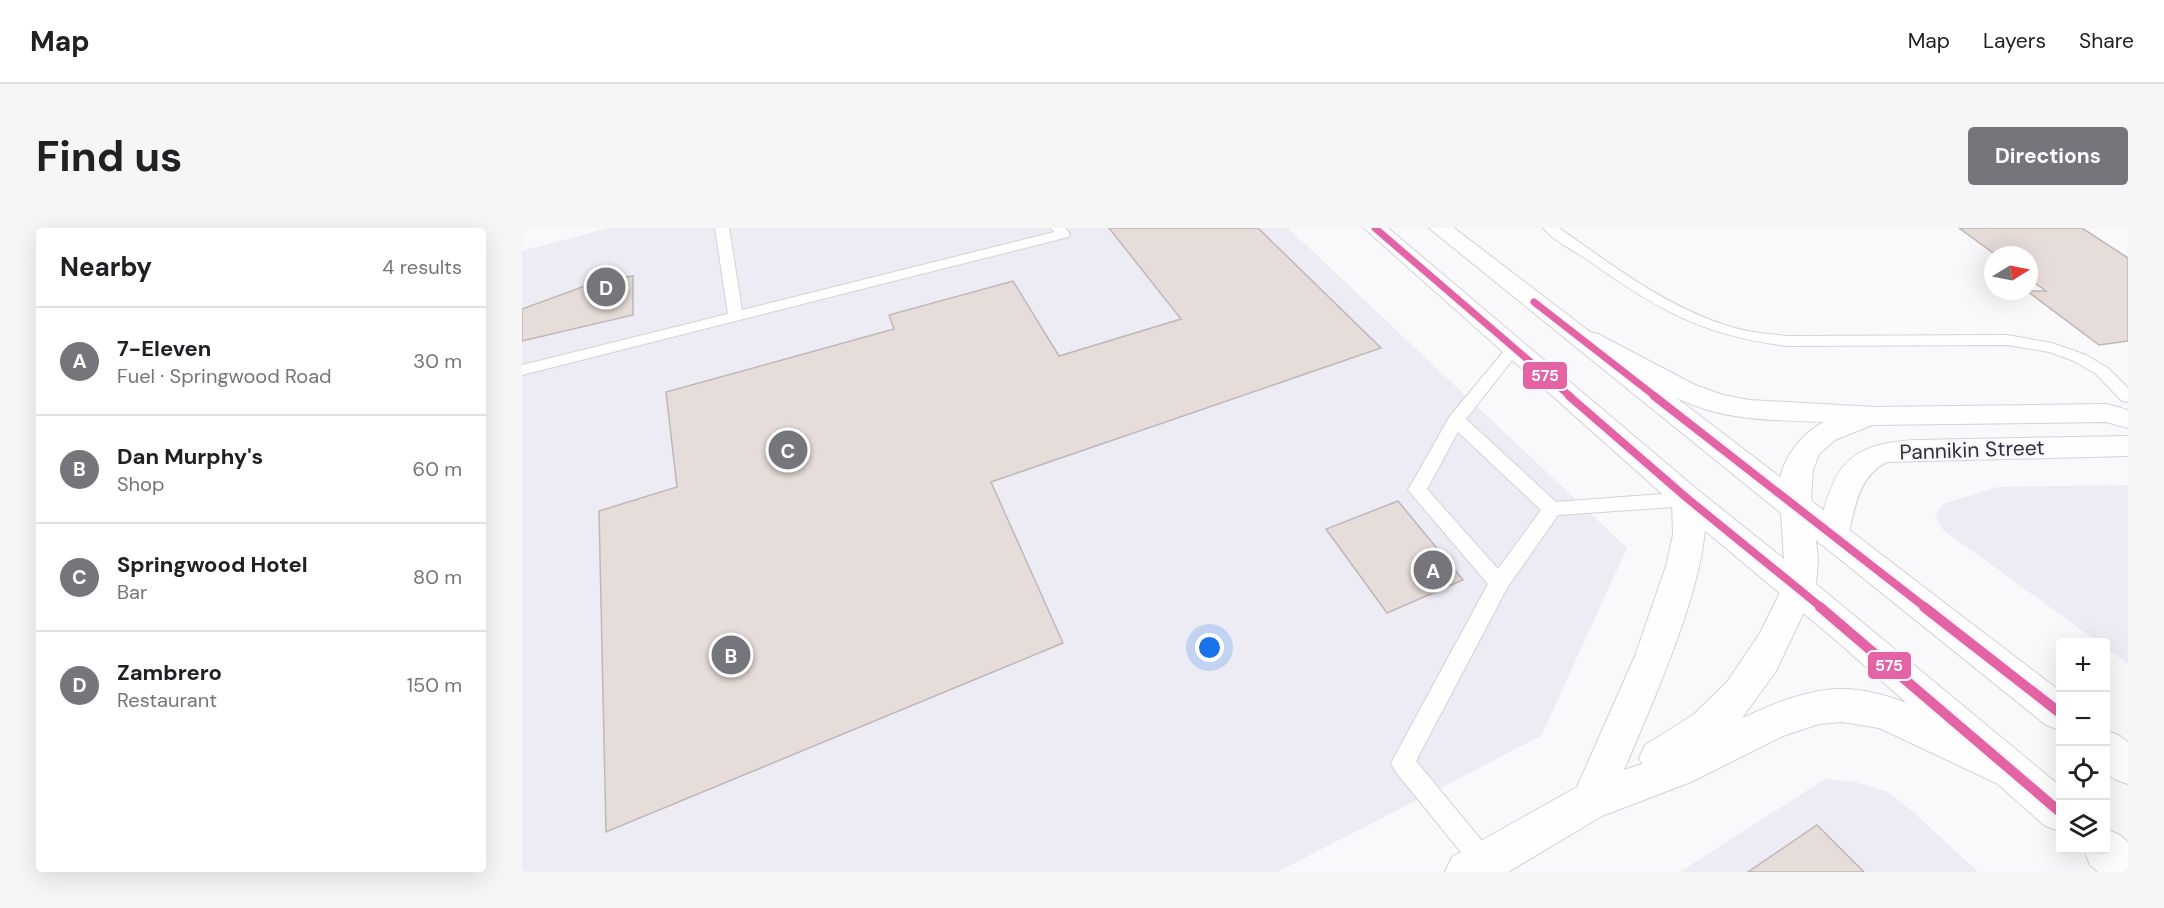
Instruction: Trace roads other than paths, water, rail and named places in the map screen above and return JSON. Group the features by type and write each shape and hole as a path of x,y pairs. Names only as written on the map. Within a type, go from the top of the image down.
{"street":[{"path":"1375,228 1688,499 1852,633 2056,808"},
{"path":"1440,228 2056,709"},
{"path":"1571,331 1672,385 1717,403 1767,411 1875,416 2108,413 2128,419"},
{"path":"1475,867 1591,801 1674,749 1714,721 1747,684 1778,634 1798,590 1801,560 1797,480 1800,464 1809,446 1829,430 1875,416"},
{"name":"Pannikin Street","path":"1798,590 1832,536 1844,494 1854,475 1867,460 1882,453 1916,450 2128,446"},
{"path":"1591,801 1653,656 1683,566 1689,535 1688,499"},
{"path":"1591,801 1675,770 1785,716 1845,706 1865,707 1893,718 2019,776"},
{"path":"2110,751 2128,766"},
{"path":"2110,854 2128,870"}],"lane":[{"path":"722,228 736,316"},
{"path":"522,370 1062,234 1058,228"},
{"path":"1550,228 1661,303 1713,328 1765,340 1788,341 2007,340 2052,348 2080,358 2102,371 2128,398"},
{"path":"1499,583 1417,490 1456,420 1513,349"},
{"path":"1456,420 1552,509 1688,499"},
{"path":"1475,867 1404,763 1499,583 1552,509"}],"place":[{"name":"Zambrero","path":"606,287"},
{"name":"Springwood Hotel","path":"788,450"},
{"name":"7-Eleven","path":"1433,570"},
{"name":"Dan Murphy's","path":"731,655"}]}
